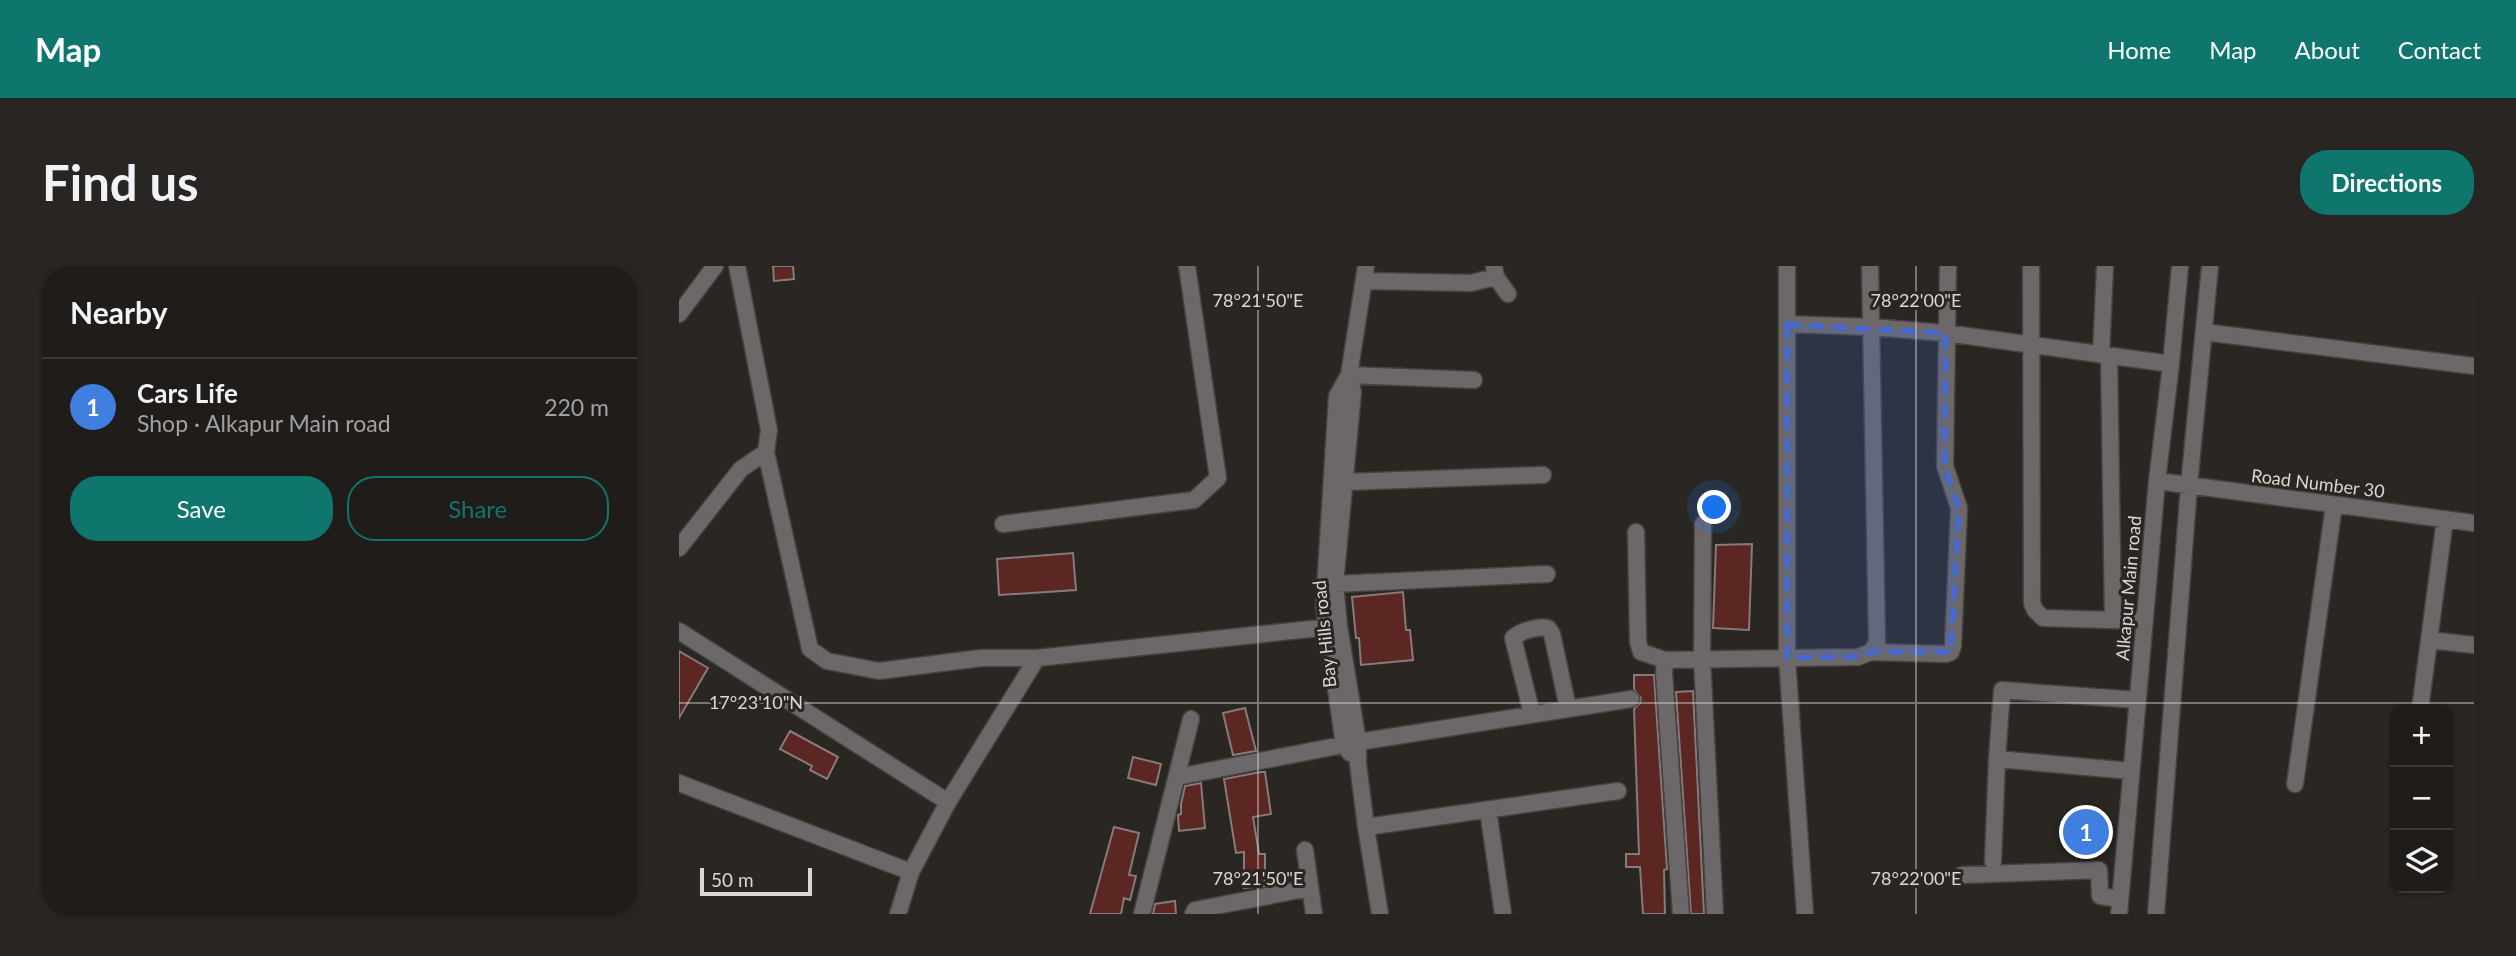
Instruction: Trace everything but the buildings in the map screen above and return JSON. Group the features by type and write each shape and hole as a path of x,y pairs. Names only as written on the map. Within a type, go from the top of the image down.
{"street":[{"path":"679,314 715,266"},
{"path":"737,266 769,430 766,452 810,649 827,661 879,671 981,658 1037,658 1333,626"},
{"path":"1003,524 1194,500 1218,478 1188,266"},
{"path":"1787,266 1787,658 1805,914"},
{"path":"1870,266 1877,642 1871,652"},
{"path":"1636,532 1638,642 1641,652 1665,660 1858,657 1871,652 1951,652 1959,508 1945,466 1948,266"},
{"path":"2031,266 2031,532 2035,610 2043,618 2144,621"},
{"path":"2105,266 2113,619"},
{"name":"Alkapur Main road","path":"2120,906 2157,481 2180,266"},
{"path":"2156,914 2189,486 2210,266"},
{"path":"1366,273 1471,282 1495,271 1508,294"},
{"name":"Bay Hills road","path":"1333,626 1353,392 1349,374 1366,273"},
{"path":"1787,324 1946,333 2171,364"},
{"path":"2204,332 2474,366"},
{"path":"1380,914 1358,764 1351,743 1333,626 1324,605 1337,396 1349,374 1474,380"},
{"path":"679,548 741,470 766,452"},
{"path":"1345,482 1543,475"},
{"name":"Road Number 30","path":"2157,481 2474,523"},
{"path":"2295,785 2334,505"},
{"path":"2421,704 2445,519"},
{"path":"1703,524 1702,659 1715,914"},
{"path":"1335,584 1547,574"},
{"path":"1532,714 1513,638 1517,634 1542,627 1548,628 1552,634 1568,709"},
{"path":"679,631 948,802"},
{"path":"2429,640 2474,645"},
{"path":"898,914 911,872 948,802 1037,658"},
{"path":"1665,660 1681,914"},
{"path":"1993,862 2002,691 2137,700"},
{"path":"1177,777 1351,743 1631,699"},
{"path":"1142,914 1191,719"},
{"path":"1997,759 2131,771"},
{"path":"679,783 911,872"},
{"path":"1366,827 1618,791"},
{"path":"1488,810 1503,914"},
{"path":"1305,850 1314,914"},
{"path":"1962,875 2099,870 2100,896 2120,906"},
{"path":"1193,914 1195,910 1310,888"}],"highlighted area":[{"path":"1787,324 1946,333 1945,466 1959,508 1951,652 1871,652 1858,657 1787,658"}],"place":[{"name":"Cars Life","path":"2086,832"}]}
